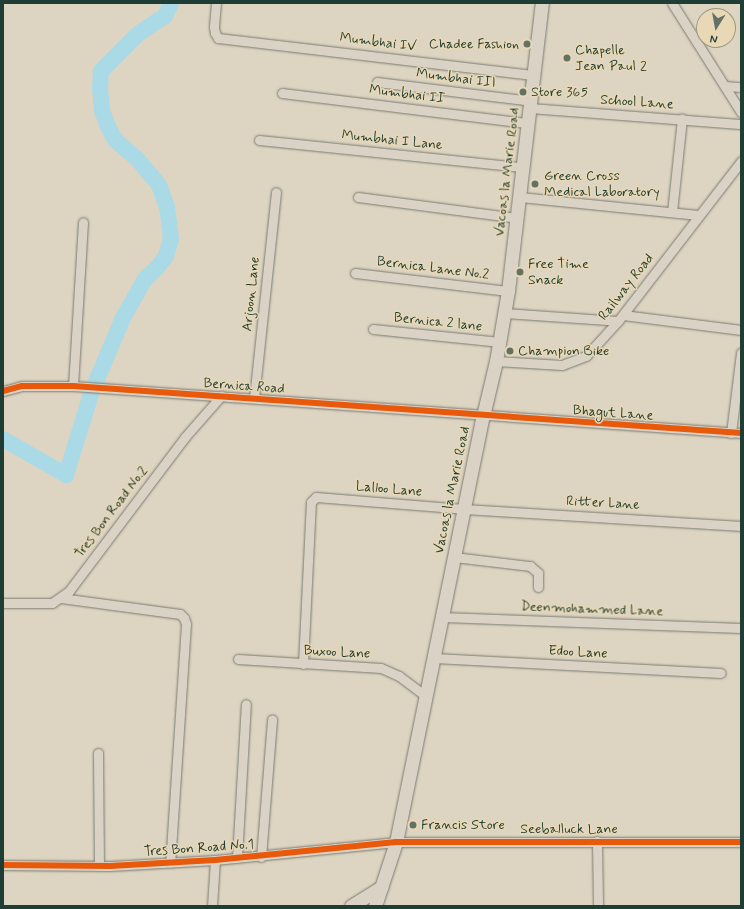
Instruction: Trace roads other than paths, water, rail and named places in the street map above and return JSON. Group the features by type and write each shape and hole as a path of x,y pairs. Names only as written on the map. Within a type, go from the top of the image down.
{"main road":[{"name":"Vacoas la Marie Road","path":"375,906 396,842 483,416 500,342 520,197 522,167 535,75 542,3"},
{"path":"351,906 381,887"}],"street":[{"name":"Mumbhai IV","path":"216,3 216,36 535,75"},
{"path":"672,3 741,112"},
{"name":"Mumbhai III","path":"376,82 531,104"},
{"path":"725,86 741,87"},
{"name":"Mumbhai II","path":"282,93 528,123"},
{"name":"School Lane","path":"531,104 741,124"},
{"path":"672,212 682,119"},
{"name":"Mumbhai I Lane","path":"259,140 522,167"},
{"name":"Railway Road","path":"496,361 562,365 586,356 620,318 741,161"},
{"name":"Arjoon Lane","path":"254,398 276,192"},
{"path":"358,197 517,218"},
{"path":"520,197 698,215"},
{"path":"73,386 83,222"},
{"name":"Bernica Lane No.2","path":"355,273 508,291"},
{"path":"505,313 620,318 741,330"},
{"name":"Bernica 2 lane","path":"372,329 500,342"},
{"path":"731,433 741,353"},
{"name":"Bernica Road","path":"3,390 22,386 73,386 254,398 483,416"},
{"name":"Tres Bon Road No.2","path":"61,598 69,592 185,437 221,396"},
{"name":"Bhagut Lane","path":"483,416 741,433"},
{"name":"Lalloo Lane","path":"303,664 310,502 312,498 316,497 464,509"},
{"name":"Ritter Lane","path":"464,509 741,526"},
{"path":"454,557 530,566 538,573 538,587"},
{"path":"3,603 52,603 61,598 180,614 184,618 186,624 170,862"},
{"name":"Deenmohammed Lane","path":"442,617 741,628"},
{"name":"Edoo Lane","path":"434,658 721,673"},
{"name":"Buxoo Lane","path":"238,659 381,668 399,676 426,696"},
{"path":"237,858 246,704"},
{"path":"261,857 272,719"},
{"path":"98,754 99,866"},
{"path":"597,841 598,906"},
{"name":"Tres Bon Road No.1","path":"3,865 99,866 215,860 261,857 396,842"},
{"name":"Seeballuck Lane","path":"396,842 741,842"},
{"path":"212,906 215,860"}],"waterway":[{"path":"95,384 123,318 145,279 157,268 166,256 171,239 167,207 159,185 136,158 115,140 107,124 102,110 100,88 101,71 138,34 165,16 171,3"},
{"path":"3,439 66,475 91,394"}],"place":[{"name":"Chadee Fashion","path":"527,44"},
{"name":"Chapelle Jean Paul 2","path":"567,58"},
{"name":"Store 365","path":"523,92"},
{"name":"Green Cross Medical Laboratory","path":"535,184"},
{"name":"Free Time Snack","path":"520,272"},
{"name":"Champion Bike","path":"510,351"},
{"name":"Francis Store","path":"413,825"}]}
